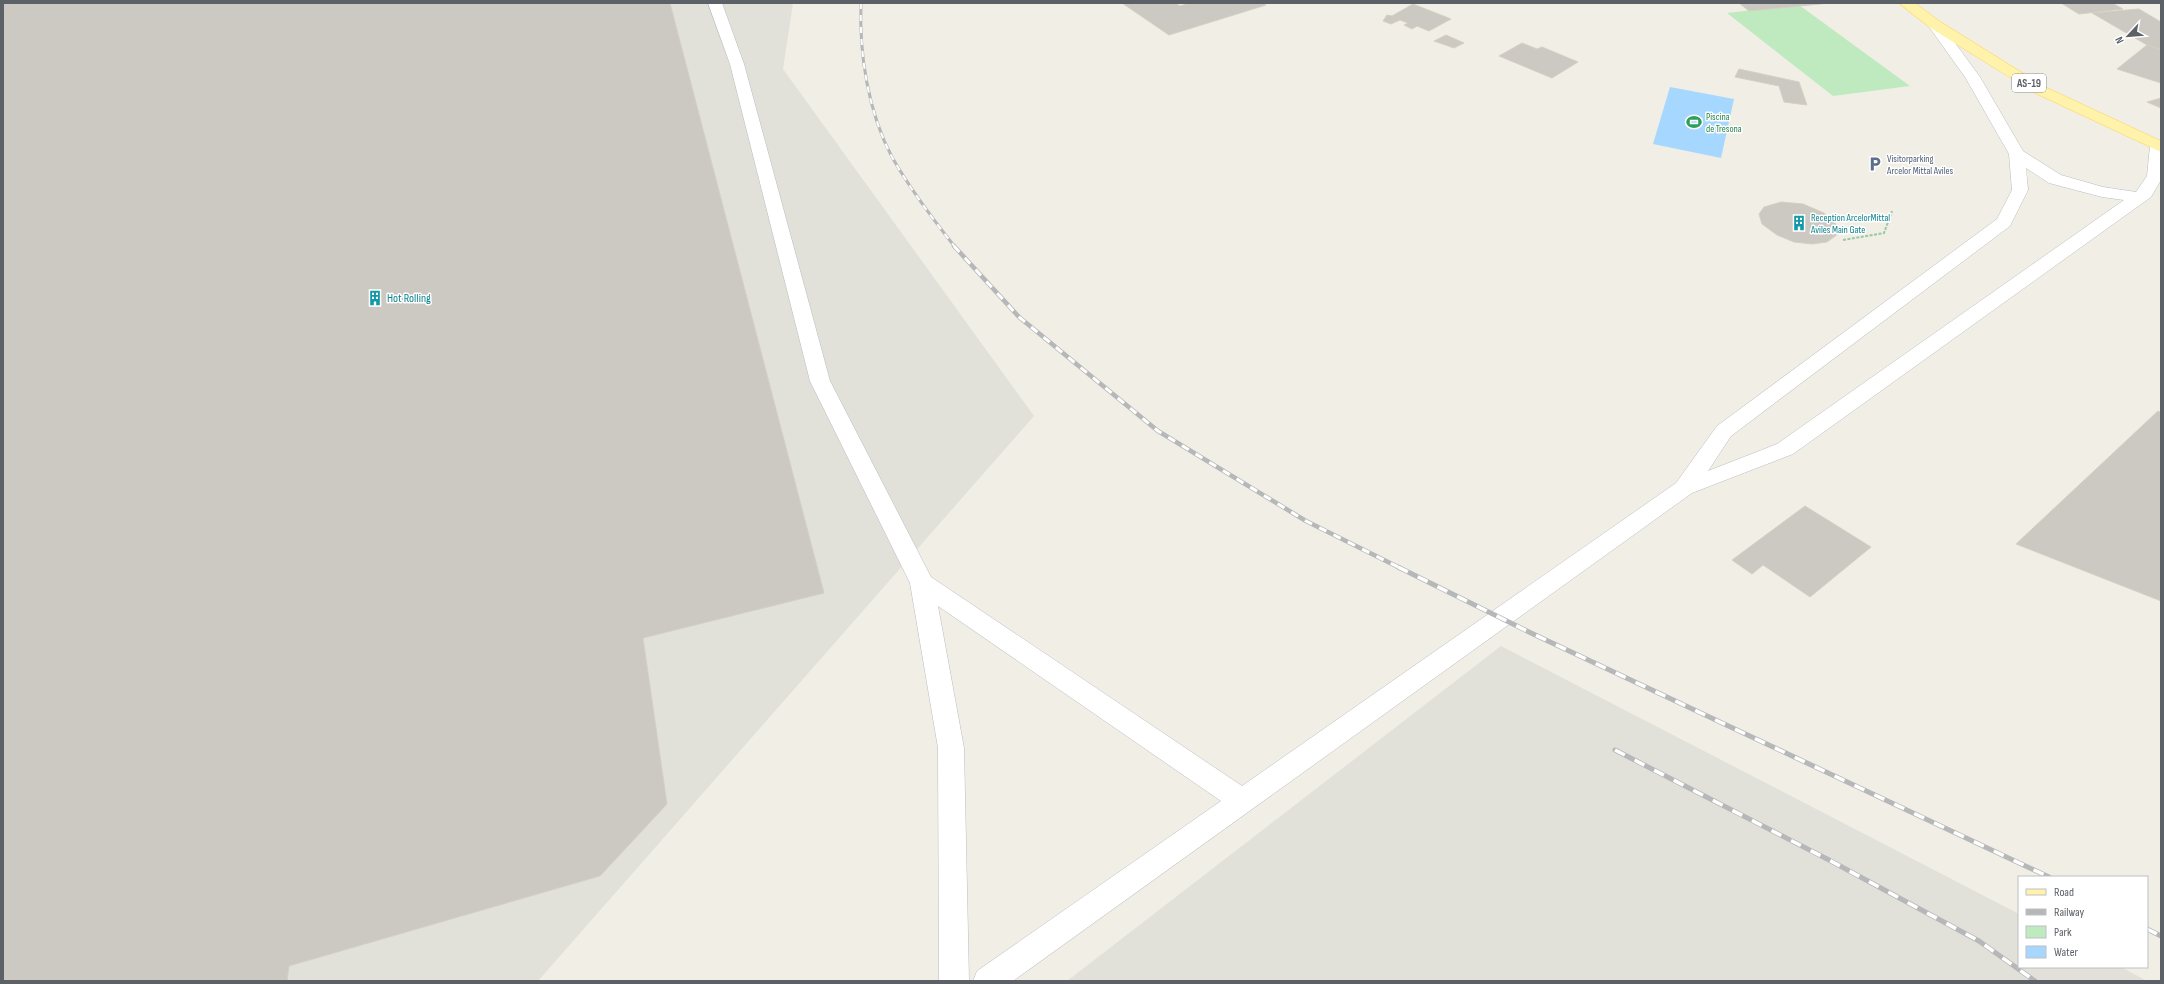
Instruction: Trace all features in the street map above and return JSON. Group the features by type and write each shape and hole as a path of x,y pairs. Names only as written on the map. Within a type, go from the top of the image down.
{"main road":[{"name":"AS-19","path":"1906,3 1934,24 2040,90 2160,146"}],"street":[{"path":"715,3 737,64 820,381 922,583 951,748 954,981"},
{"path":"1684,488 1724,431 2004,222 2020,190 2017,154 1972,77 1934,24"},
{"path":"988,981 1684,488 1785,449 2147,194 2155,176 2160,146"},
{"path":"2017,154 2055,179 2102,192 2147,194"},
{"path":"922,583 1242,801"}],"path":[{"path":"1843,240 1884,233 1892,211"}],"shaded area":[{"name":"Hot Rolling","path":"3,3 793,3 783,69 1034,416 538,981 3,981"},
{"path":"1501,646 2018,913 2018,968 2123,968 2147,981 1067,981"}],"green space":[{"path":"1799,5 1910,86 1833,96 1727,13"}],"water":[{"name":"Piscina de Tresona","path":"1670,87 1734,99 1721,158 1653,144"}],"building":[{"name":"Hot Rolling","path":"3,3 670,3 824,593 643,638 667,804 600,876 289,966 287,981 3,981"},
{"path":"1122,3 1175,3 1180,6 1190,3 1262,3 1266,5 1169,35"},
{"path":"1739,3 1830,3 1749,11"},
{"path":"2061,3 2112,3 2123,9 2079,14"},
{"path":"1413,4 1451,19 1429,31 1417,26 1412,29 1404,25 1408,23 1400,20 1391,24 1383,21 1387,15 1392,16"},
{"path":"2139,9 2161,22 2161,50 2147,45 2092,13"},
{"path":"1446,35 1464,43 1454,48 1434,41"},
{"path":"1522,43 1537,49 1542,47 1578,62 1552,78 1499,56"},
{"path":"2147,45 2161,50 2161,83 2117,69"},
{"path":"1739,69 1799,82 1807,105 1784,102 1779,86 1735,77"},
{"path":"2161,98 2161,108 2147,102"},
{"name":"Reception ArcelorMittal Aviles Main Gate","path":"1781,202 1803,204 1824,213 1837,225 1838,234 1827,242 1812,244 1794,242 1777,235 1762,224 1759,214 1764,207"},
{"path":"2158,411 2161,413 2161,601 2016,544"},
{"path":"1805,506 1871,547 1810,597 1763,565 1752,574 1732,560"}],"railway":[{"path":"861,3 862,42 867,82 871,102 884,140 906,180 955,247"},
{"path":"954,246 1019,317 1158,431 1306,521 1398,567"},
{"path":"1398,567 1531,633 2047,876"},
{"path":"1615,750 1829,860 1979,941 2035,981"},
{"path":"2148,930 2161,936"}],"place":[{"name":"Piscina de Tresona","path":"1694,122"},
{"name":"Visitorparking Arcelor Mittal Aviles","path":"1875,164"},
{"name":"Reception ArcelorMittal Aviles Main Gate","path":"1799,223"},
{"name":"Hot Rolling","path":"375,298"}]}
